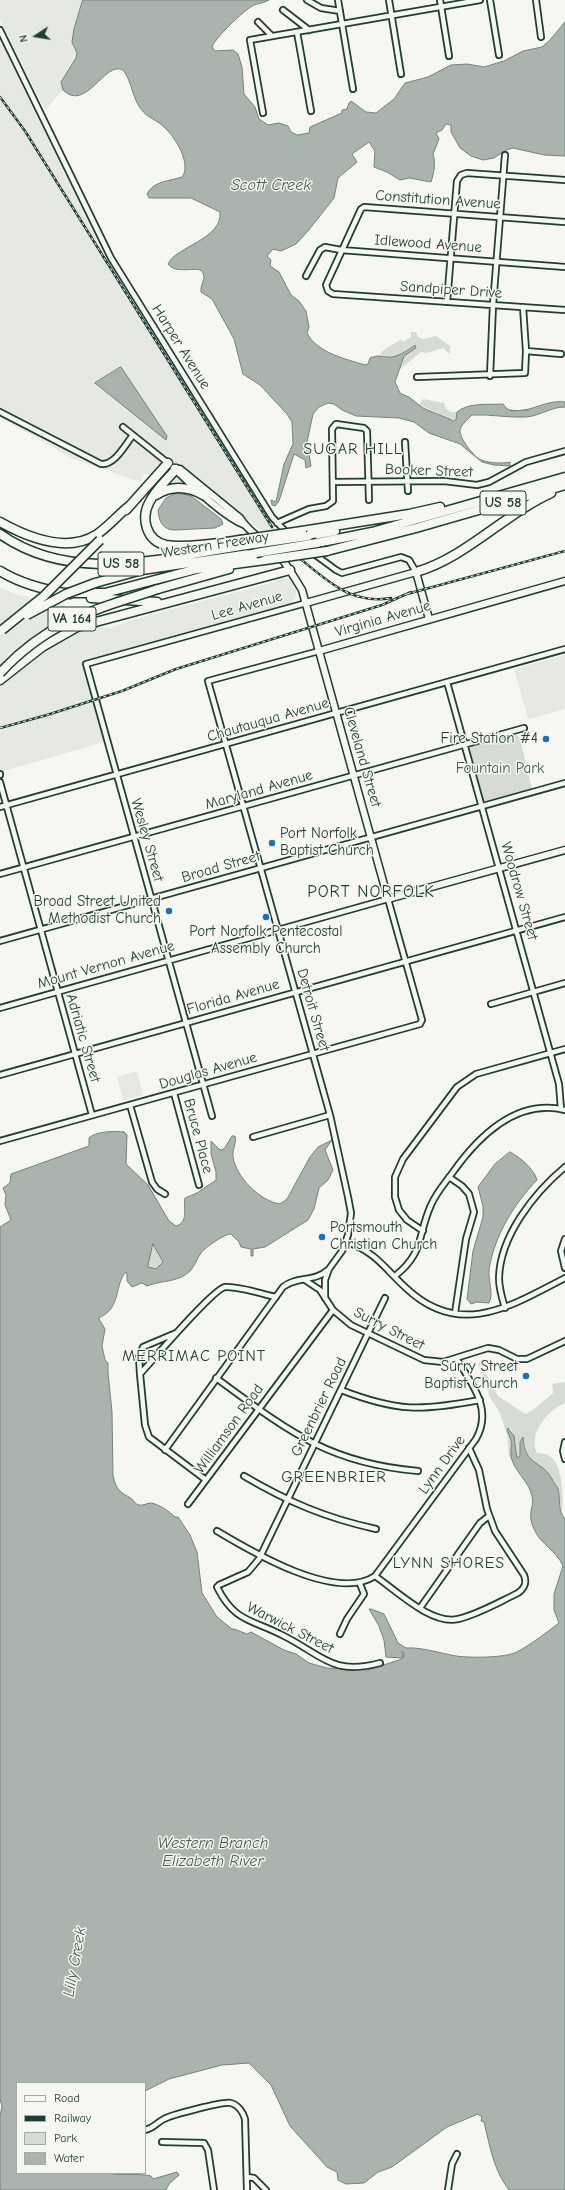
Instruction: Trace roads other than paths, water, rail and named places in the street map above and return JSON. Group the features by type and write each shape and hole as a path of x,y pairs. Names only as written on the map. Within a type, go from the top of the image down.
{"highway":[{"path":"1,631 44,596 100,540 168,463"},
{"path":"176,469 152,498 145,513 145,524 152,536 161,543 174,545 243,542"},
{"name":"US 58","path":"0,534 20,546 46,557 74,563 93,565 122,564 243,542 421,518 565,476"},
{"path":"416,572 447,560 522,508 565,486"},
{"name":"US 58","path":"0,571 18,581 63,593 105,593 197,569 327,551 416,528 565,486"},
{"path":"152,498 163,491 179,487 192,488 203,495"},
{"path":"305,533 471,503"},
{"path":"0,522 41,539 64,543 76,542 96,535 128,507"},
{"name":"Western Freeway","path":"1,631 52,601 95,583 142,570 317,543 353,536 421,518"},
{"name":"Western Freeway","path":"0,673 36,639 58,625 94,610 158,589 265,560"},
{"path":"0,680 42,647 63,633 77,627 290,570"},
{"path":"63,593 95,599 143,602 182,598"}],"street":[{"path":"307,0 321,8 340,11"},
{"path":"338,0 353,89"},
{"path":"389,0 401,74"},
{"path":"440,0 449,56"},
{"path":"263,114 250,40 480,0"},
{"path":"490,0 500,55"},
{"path":"536,0 541,37"},
{"path":"283,10 309,30"},
{"path":"258,22 272,36"},
{"name":"Harper Avenue","path":"0,30 111,258 277,523 302,544 342,573 401,557 409,560 416,572"},
{"path":"297,32 311,111"},
{"path":"490,376 493,305 505,155"},
{"path":"447,302 457,181 464,174 565,180"},
{"name":"Constitution Avenue","path":"336,294 328,292 326,285 362,207 565,222"},
{"name":"Idlewood Avenue","path":"306,276 322,248 328,247 341,250 565,267"},
{"name":"Sandpiper Drive","path":"336,294 565,310"},
{"path":"417,377 490,376 525,373 526,351 523,307"},
{"path":"526,351 561,354"},
{"path":"0,412 61,445 101,464 106,464 113,460 133,435"},
{"path":"277,523 309,509 331,504 333,501 333,440 335,425 351,425 366,429 368,446 369,500"},
{"path":"123,427 176,469 177,472 203,495 237,522 245,525"},
{"path":"405,442 406,481 408,491"},
{"name":"Booker Street","path":"333,482 444,481 471,485 484,484 526,462 565,451"},
{"path":"176,469 180,469 240,518 245,525"},
{"name":"Cleveland Street","path":"245,525 276,552 290,570 302,590 422,1022"},
{"path":"416,572 429,619"},
{"name":"Lee Avenue","path":"86,664 416,572"},
{"name":"Virginia Avenue","path":"208,681 565,581"},
{"name":"Chautauqua Avenue","path":"0,807 565,649"},
{"name":"Wesley Street","path":"86,664 212,1116"},
{"name":"Detroit Street","path":"208,681 330,1115 350,1208 350,1228 347,1242 329,1269 325,1280 325,1298"},
{"name":"Woodrow Street","path":"447,682 563,1097 563,1109"},
{"name":"Maryland Avenue","path":"0,874 524,728"},
{"name":"Adriatic Street","path":"0,782 92,1115"},
{"name":"Broad Street","path":"0,941 565,783"},
{"name":"Mount Vernon Avenue","path":"0,1008 565,850"},
{"name":"Florida Avenue","path":"0,1074 565,917"},
{"path":"491,1004 565,983"},
{"name":"Douglas Avenue","path":"0,1141 422,1022"},
{"path":"423,1231 412,1225 403,1215 395,1198 394,1186 397,1171 410,1150 457,1087 466,1079 476,1074 565,1049"},
{"name":"Bruce Place","path":"174,1093 199,1186"},
{"path":"130,1105 152,1182 157,1189 165,1194"},
{"path":"395,1276 415,1255 431,1204 475,1143 499,1124 533,1110 563,1109"},
{"path":"253,1137 330,1115"},
{"path":"505,1308 499,1278 502,1260 508,1241 536,1197 565,1167"},
{"path":"449,1177 462,1186 469,1194 474,1212 466,1239 455,1313"},
{"path":"565,1239 561,1251 565,1268"},
{"path":"347,1242 373,1255 421,1301 455,1313 484,1314 505,1308 565,1278"},
{"path":"165,1450 285,1285 316,1278 329,1269"},
{"name":"Surry Street","path":"305,1280 320,1290 333,1310 368,1334 424,1360 443,1362 488,1348 499,1350 517,1358 527,1359 565,1341"},
{"path":"140,1374 212,1295 222,1288 232,1288 276,1297"},
{"name":"Greenbrier Road","path":"221,1595 218,1587 219,1585 248,1572 261,1556 385,1298"},
{"name":"Williamson Road","path":"188,1504 333,1310"},
{"path":"176,1333 143,1347 139,1357 146,1430 152,1440 206,1480"},
{"name":"Lynn Drive","path":"375,1576 479,1433 483,1420 480,1400 456,1358"},
{"path":"216,1378 295,1434 314,1445 355,1461 391,1469 418,1471"},
{"path":"341,1390 378,1404 413,1409 440,1407 480,1400"},
{"path":"565,1442 563,1449 565,1460"},
{"path":"217,1531 261,1556 297,1571 336,1584 360,1584 375,1576 420,1608 440,1618 459,1619 518,1594 524,1588 526,1582 524,1575 495,1530 489,1516 481,1477 469,1448"},
{"path":"244,1476 287,1500 325,1516 376,1529"},
{"path":"420,1608 480,1523 489,1516"},
{"path":"340,1634 347,1619 364,1594 360,1584"},
{"name":"Warwick Street","path":"221,1595 236,1614 287,1637 321,1659 348,1666 364,1666 380,1663"},
{"path":"146,2130 153,2128 165,2118 230,2103 238,2107 245,2119 247,2190"},
{"path":"162,2142 204,2143 208,2150 214,2190"},
{"path":"448,2190 452,2164 457,2154"},
{"path":"247,2177 254,2178 266,2190"}],"water":[{"name":"Scott Creek","path":"83,0 269,0 254,5 244,12 230,24 212,47 215,51 233,50 238,54 242,67 244,94 255,107 259,119 268,125 279,123 288,126 291,132 297,135 309,133 310,127 342,113 342,110 347,109 351,101 366,112 376,113 394,99 405,83 428,77 451,65 467,64 484,67 504,61 523,51 542,47 565,22 565,156 544,155 513,148 506,150 494,158 483,160 471,156 460,148 451,132 451,125 446,124 442,130 436,133 439,139 433,154 434,168 431,182 409,178 400,180 387,172 374,167 375,151 369,142 352,154 357,162 338,178 334,198 308,231 296,244 281,251 273,249 267,256 271,260 270,266 279,272 291,295 299,301 306,311 309,327 307,333 318,346 341,358 365,365 368,364 370,358 377,356 395,356 415,345 416,348 404,356 395,382 400,393 409,397 423,408 454,421 456,420 457,412 473,405 503,404 507,409 514,411 529,409 550,403 565,402 565,407 555,408 526,417 472,415 465,422 460,430 460,433 467,446 476,457 490,462 510,462 510,466 494,465 482,462 460,444 429,433 414,422 399,418 356,416 342,410 334,404 328,403 319,407 313,414 307,442 311,466 306,468 305,460 294,454 279,501 275,506 272,505 271,500 276,502 284,464 293,444 292,422 287,414 260,385 243,374 234,339 212,299 201,292 204,278 203,273 198,269 182,270 168,264 172,258 207,236 214,229 219,221 220,212 191,198 149,198 147,194 153,186 182,177 185,172 184,158 169,132 162,125 146,115 138,105 123,70 116,69 109,72 87,91 80,95 71,95 63,90 61,82 76,58 77,53 72,42 74,29"},
{"path":"121,367 167,436 166,440 95,383"},
{"path":"178,493 191,496 221,519 223,524 215,528 167,529 159,518 158,510 166,498"},
{"name":"Western Branch Elizabeth River","path":"106,1132 124,1132 127,1135 126,1164 148,1185 169,1221 176,1226 183,1221 185,1215 185,1198 197,1193 216,1180 216,1172 211,1154 211,1141 220,1150 224,1149 232,1136 235,1136 233,1157 235,1165 244,1180 257,1193 272,1202 280,1204 287,1199 310,1157 318,1147 332,1140 325,1150 333,1170 328,1180 319,1188 314,1209 308,1220 265,1247 253,1249 253,1256 251,1256 251,1249 241,1247 239,1242 231,1234 228,1234 206,1248 190,1271 180,1278 147,1286 142,1283 132,1287 127,1281 126,1272 120,1282 115,1302 107,1313 99,1319 105,1329 102,1346 105,1360 108,1363 112,1412 113,1476 117,1488 138,1505 151,1503 164,1508 175,1517 178,1517 190,1535 197,1552 202,1593 217,1617 232,1629 247,1634 251,1632 284,1650 296,1654 309,1663 327,1668 368,1670 403,1658 404,1652 401,1652 403,1655 402,1658 386,1657 384,1640 379,1626 369,1609 384,1614 398,1643 406,1648 424,1649 456,1656 470,1657 487,1657 517,1652 559,1623 554,1610 554,1594 563,1566 557,1556 540,1539 534,1529 531,1518 533,1500 531,1491 515,1467 512,1459 511,1441 507,1430 508,1428 514,1436 517,1458 520,1456 520,1442 523,1437 524,1447 530,1458 548,1473 558,1489 560,1508 565,1519 565,2190 509,2190 499,2174 490,2149 484,2122 481,2121 482,2117 478,2114 447,2127 392,2167 378,2172 364,2183 346,2184 338,2180 337,2172 327,2167 290,2126 271,2085 249,2063 222,2065 169,2079 146,2090 146,2082 16,2082 16,2174 146,2175 151,2176 153,2179 177,2172 179,2175 169,2184 166,2190 0,2190 0,2116 2,2106 0,2099 0,1227 11,1220 5,1205 6,1195 3,1188 10,1183 11,1174 89,1146 89,1138 96,1134","holes":["153,1244 163,1262 156,1269 148,1267"]},
{"path":"510,1152 526,1164 533,1172 537,1180 520,1199 506,1221 495,1245 489,1270 491,1295 489,1303 477,1302 471,1304 467,1299 473,1251 483,1217 483,1206 478,1187 495,1164"}],"waterway":[{"path":"511,411 528,410"}],"railway":[{"path":"0,97 25,131 272,527"},
{"path":"407,594 565,551"},
{"path":"297,556 329,582 351,594 364,598 391,598"},
{"path":"0,728 47,715 122,691 176,669 382,605 411,592"}],"place":[{"name":"Fire Station #4","path":"546,739"},
{"name":"Port Norfolk Baptist Church","path":"272,843"},
{"name":"Broad Street United Methodist Church","path":"169,911"},
{"name":"Port Norfolk Pentecostal Assembly Church","path":"266,917"},
{"name":"Portsmouth Christian Church","path":"322,1237"},
{"name":"Surry Street Baptist Church","path":"526,1376"}],"district":[{"name":"SUGAR HILL","path":"353,449"},
{"name":"PORT NORFOLK","path":"371,892"},
{"name":"MERRIMAC POINT","path":"194,1356"},
{"name":"GREENBRIER","path":"334,1477"},
{"name":"LYNN SHORES","path":"449,1563"}],"park label":[{"name":"Fountain Park","path":"500,769"}],"water label":[{"name":"Lilly Creek","path":"75,1962"}]}
